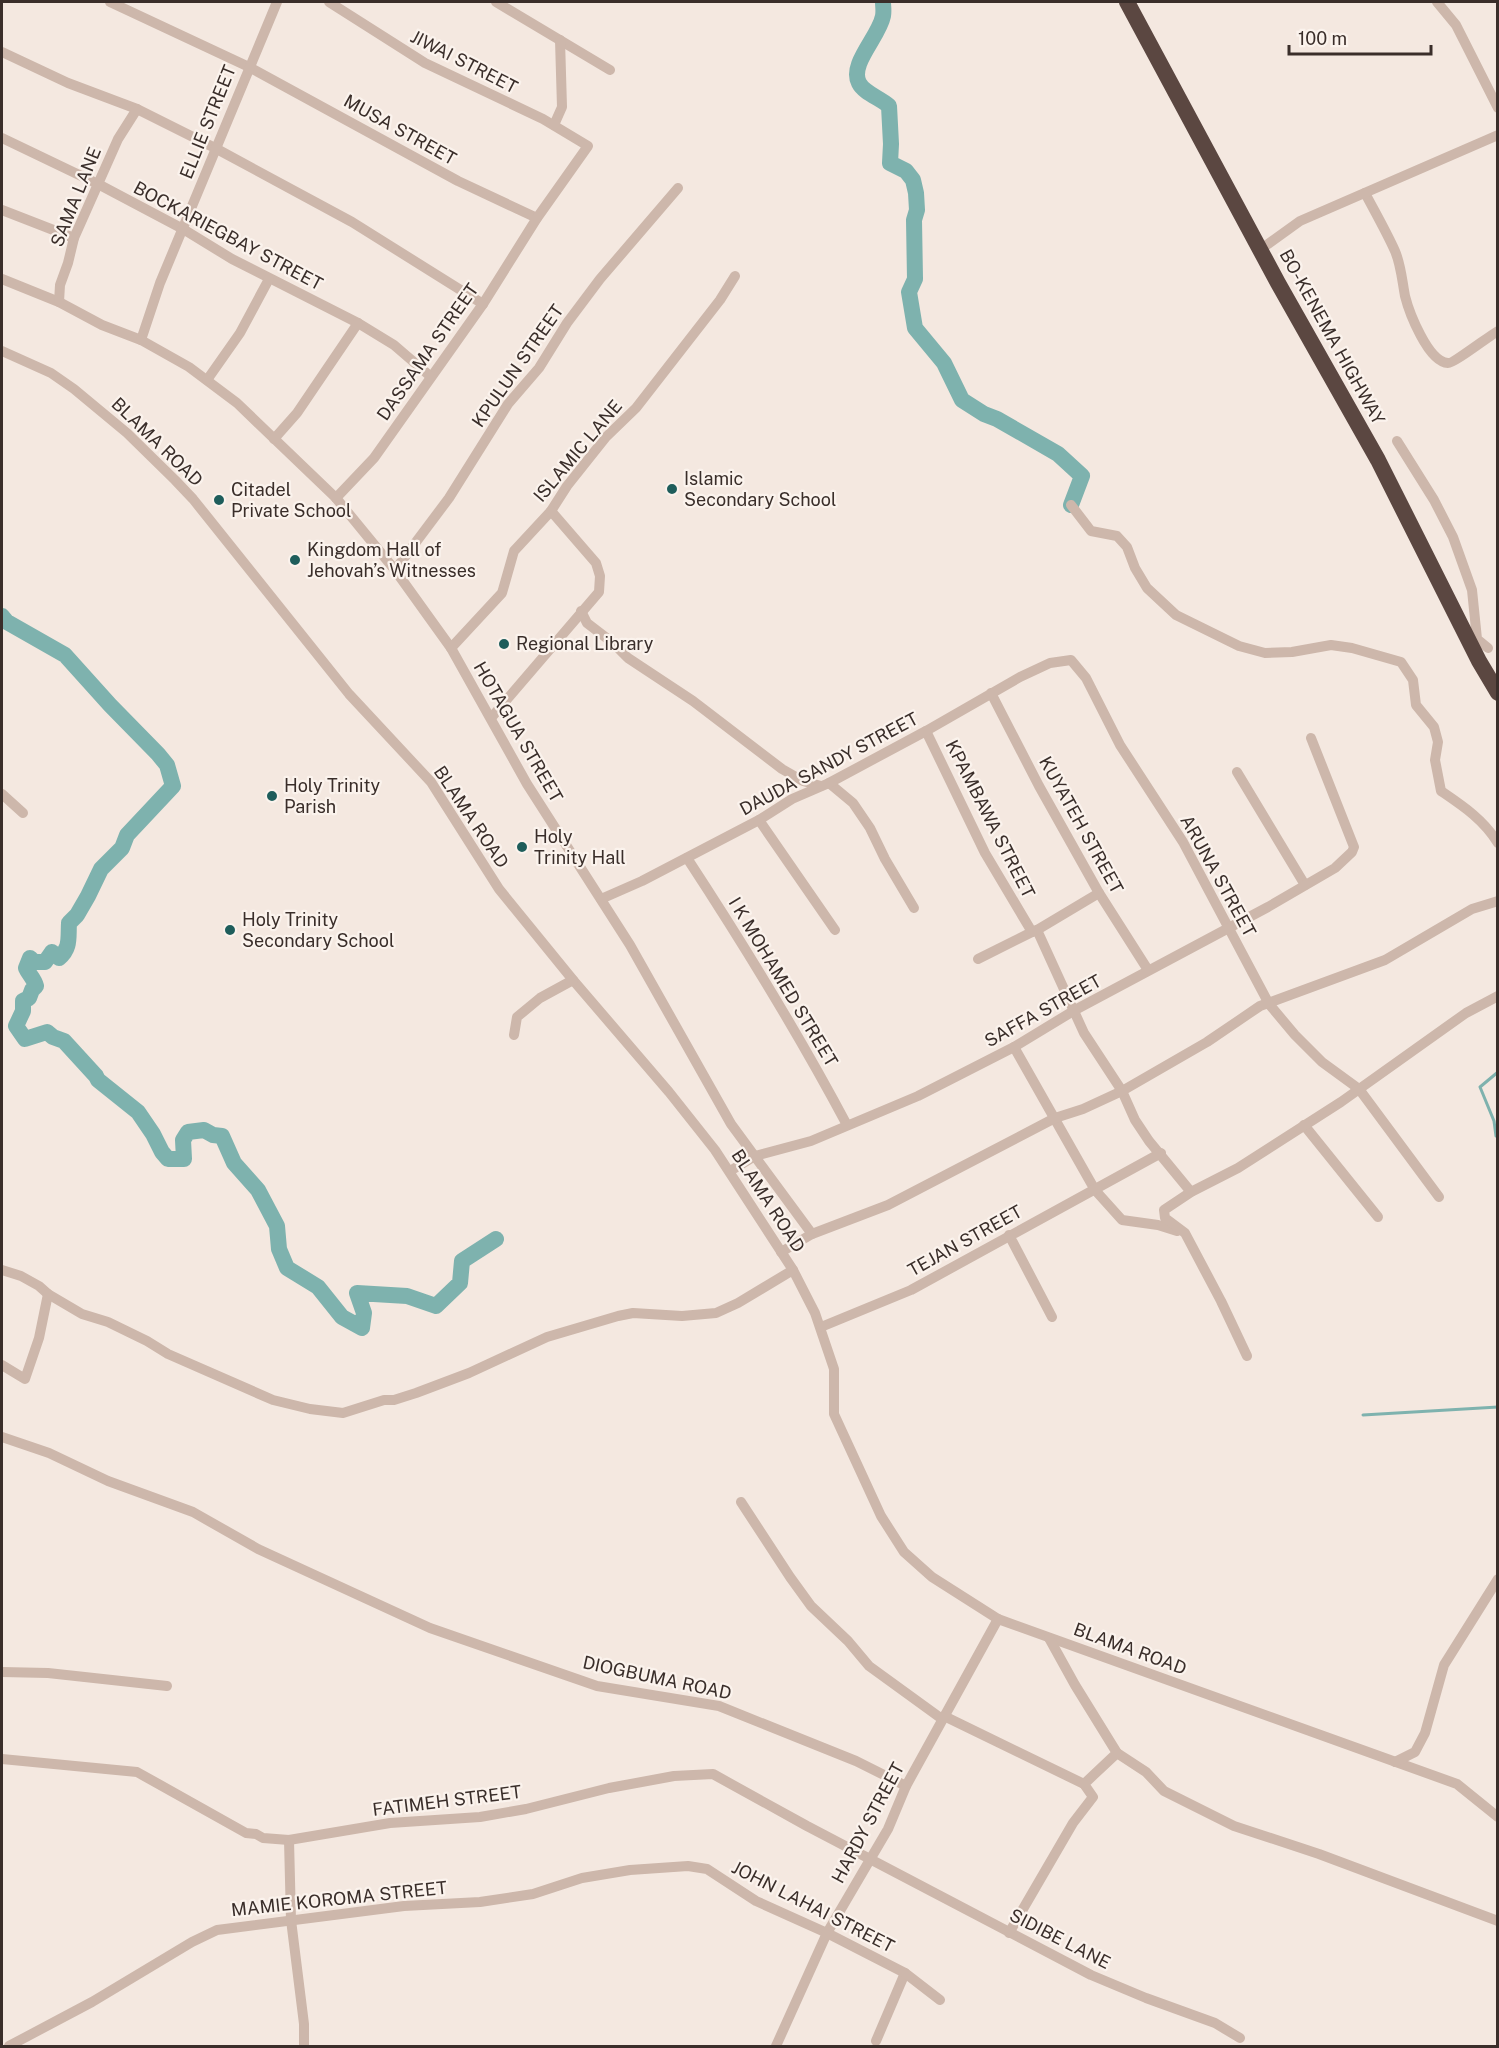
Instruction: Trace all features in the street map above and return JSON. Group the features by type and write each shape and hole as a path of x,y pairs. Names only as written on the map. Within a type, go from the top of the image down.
{"highway":[{"name":"BO-KENEMA HIGHWAY","path":"1127,2 1378,460 1488,651 1497,693"}],"street":[{"name":"MUSA STREET","path":"110,2 249,67 458,182 537,218"},
{"name":"ELLIE STREET","path":"141,340 160,283 277,2"},
{"name":"JIWAI STREET","path":"329,2 425,63 554,125 588,146"},
{"path":"496,2 610,70"},
{"path":"1437,2 1455,25 1497,108"},
{"path":"554,125 562,107 560,40"},
{"path":"2,52 68,83 137,109 215,148 352,222 483,304"},
{"name":"SAMA LANE","path":"59,303 60,285 74,238 118,139 137,109"},
{"path":"1261,249 1300,221 1497,135"},
{"name":"BOCKARIEGBAY STREET","path":"2,138 98,184 183,229 232,259 358,323 394,345 430,376"},
{"name":"DASSAMA STREET","path":"336,498 374,458 483,304 537,218 588,146"},
{"name":"KPULUN STREET","path":"395,570 449,498 508,404 538,368 567,322 600,279 678,188"},
{"path":"1365,193 1395,251 1408,306 1423,340 1437,359 1446,363 1454,362 1497,331"},
{"path":"2,210 74,238"},
{"name":"ISLAMIC LANE","path":"452,648 502,593 514,551 551,511 567,486 606,437 636,408 720,300 735,276"},
{"path":"2,279 141,340"},
{"path":"207,380 240,333 270,279"},
{"path":"274,439 297,412 358,323"},
{"name":"HOTAGUA STREET","path":"141,340 207,380 237,403 336,498 395,570 452,648 563,844 601,899 635,955 731,1124 812,1234"},
{"name":"BLAMA ROAD","path":"2,351 42,369 74,388 127,433 193,499 349,694 431,782 499,889 669,1092 730,1171 805,1291 821,1327 834,1370 834,1414 881,1516 904,1552 932,1577 998,1619 1457,1784 1497,1817"},
{"path":"1397,441 1434,501 1452,537 1472,590 1477,639 1488,651"},
{"path":"1071,505 1091,531 1117,536 1126,547 1147,588 1176,615 1239,646 1266,653 1292,652 1331,645 1352,648 1401,662 1413,680 1416,705 1434,727 1438,742 1436,760 1441,790 1476,815 1488,828 1497,843"},
{"path":"491,718 599,592 600,576 596,563 551,511"},
{"path":"581,611 587,623 628,658 693,701 782,769 803,781 825,784 853,803 870,828 914,908"},
{"name":"DAUDA SANDY STREET","path":"601,899 759,820 792,799 926,731 991,693 1050,663 1071,660"},
{"name":"ARUNA STREET","path":"1071,660 1086,678 1120,745 1183,842 1269,1004 1322,1062 1359,1089 1439,1197"},
{"name":"KUYATEH STREET","path":"991,693 1039,786 1099,893 1148,970"},
{"name":"KPAMBAWA STREET","path":"926,731 985,853 1034,931 1075,1010 1084,1033 1122,1091 1135,1120 1149,1141 1191,1192"},
{"name":"SAFFA STREET","path":"730,1171 755,1156 811,1141 918,1096 1014,1047 1075,1010 1335,868 1354,848 1311,738"},
{"path":"1237,772 1305,885"},
{"path":"2,794 22,813"},
{"path":"759,820 835,930"},
{"name":"I K MOHAMED STREET","path":"687,858 751,957 848,1125"},
{"path":"978,959 1034,931 1099,893"},
{"path":"781,1251 812,1234 888,1205 1055,1118 1083,1109 1122,1091 1206,1042 1260,1006 1385,960 1472,909 1497,901"},
{"path":"514,1035 517,1017 540,998 573,980"},
{"path":"1247,1356 1185,1233 1165,1218 1164,1210 1191,1192 1238,1168 1359,1089 1466,1013 1497,996"},
{"path":"1014,1047 1095,1190 1115,1213 1122,1220 1158,1225 1185,1233"},
{"path":"1304,1125 1378,1217"},
{"name":"TEJAN STREET","path":"821,1327 911,1290 1161,1153"},
{"path":"1009,1235 1052,1317"},
{"path":"2,1270 21,1276 82,1314 108,1322 168,1354 273,1400 310,1409 343,1413 416,1393 469,1373 547,1337 633,1312 682,1316 716,1313 738,1303 793,1270"},
{"path":"2,1365 25,1379 39,1338 48,1294"},
{"name":"DIOGBUMA ROAD","path":"2,1437 49,1453 108,1480 185,1508 258,1548 430,1628 597,1686 729,1709 856,1761 906,1786"},
{"path":"741,1502 811,1606 848,1641 869,1666 943,1718 1084,1784 1093,1797 1073,1823 1009,1933"},
{"path":"1395,1762 1415,1752 1425,1733 1444,1665 1497,1579"},
{"name":"HARDY STREET","path":"776,2046 827,1934 888,1829 906,1786 998,1619"},
{"path":"1049,1638 1117,1752 1146,1772 1164,1791 1234,1826 1319,1854 1497,1921"},
{"path":"2,1672 71,1675 167,1686"},
{"path":"1084,1784 1117,1752"},
{"name":"FATIMEH STREET","path":"2,1759 137,1772 246,1833 256,1834 263,1838 289,1840 390,1822 480,1817 526,1809 617,1786 674,1776 713,1774 869,1859"},
{"path":"289,1840 291,1920 304,2024 304,2046"},
{"name":"SIDIBE LANE","path":"869,1859 1091,1975 1215,2023 1240,2038"},
{"name":"MAMIE KOROMA STREET","path":"9,2046 92,2002 205,1935 228,1927 404,1906 480,1902 533,1894 582,1878 663,1866"},
{"name":"JOHN LAHAI STREET","path":"663,1866 707,1869 756,1901 905,1973 940,2000"},
{"path":"876,2041 905,1973"}],"waterway":[{"path":"883,2 880,24 861,59 857,76 865,90 889,106 890,163 906,171 913,180 916,193 915,279 909,292 915,328 944,363 962,400 1058,454 1082,476 1071,505"},
{"path":"2,616 7,622 65,655 158,754 167,765 173,786 127,835 122,848 101,869 77,915 69,923 68,942 63,954 59,958 52,952 45,962 34,962 30,958 26,968 36,986 29,998 23,1001 23,1011 16,1026 25,1039 47,1032 64,1041 98,1080 138,1112 168,1159 184,1159 183,1140 188,1132 204,1130 213,1135 222,1136 234,1163 258,1190 277,1226 279,1249 287,1268 318,1287 342,1317 362,1328 364,1313 357,1293 407,1296 436,1306 460,1283 462,1261 496,1239"},
{"path":"1496,1136 1494,1121 1480,1087 1498,1072"},
{"path":"1363,1415 1498,1407"}],"place":[{"name":"Islamic Secondary School","path":"672,489"},
{"name":"Citadel Private School","path":"219,500"},
{"name":"Kingdom Hall of Jehovah’s Witnesses","path":"295,560"},
{"name":"Regional Library","path":"504,644"},
{"name":"Holy Trinity Parish","path":"272,796"},
{"name":"Holy Trinity Hall","path":"522,847"},
{"name":"Holy Trinity Secondary School","path":"230,930"}]}
